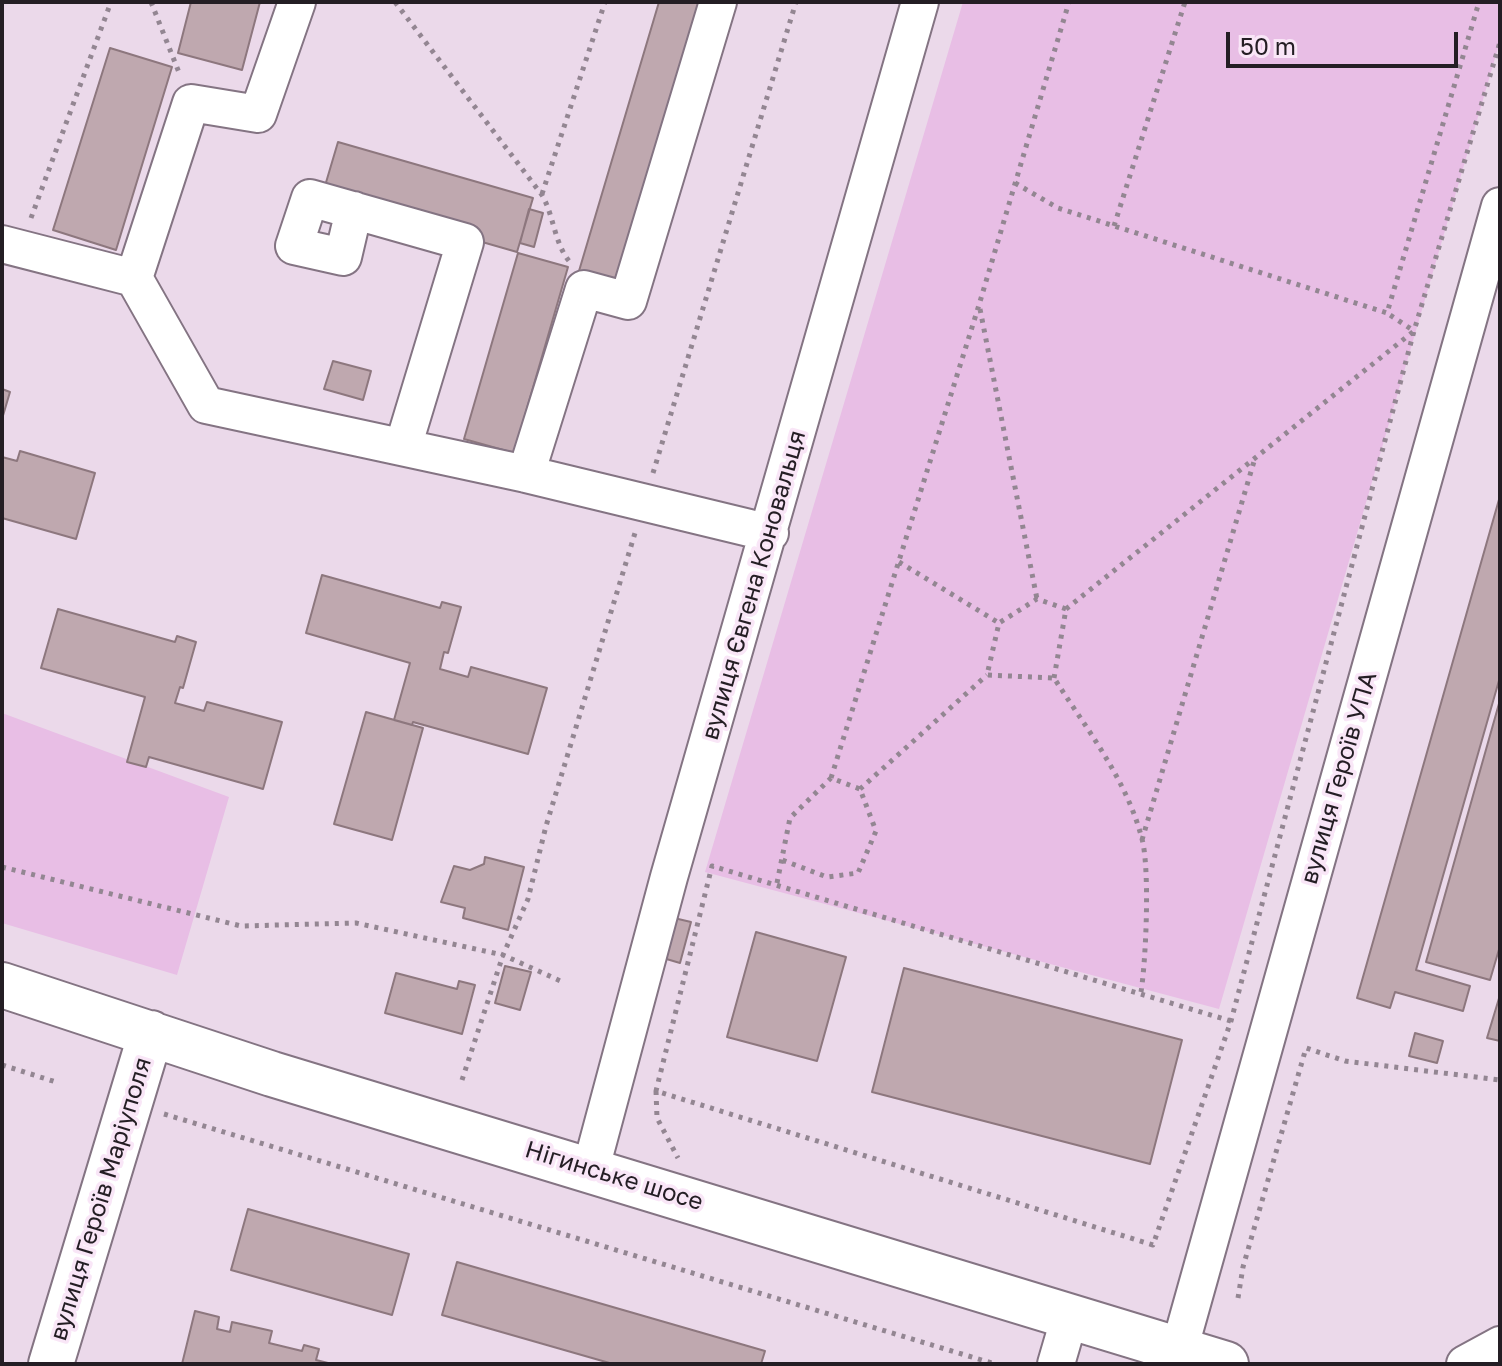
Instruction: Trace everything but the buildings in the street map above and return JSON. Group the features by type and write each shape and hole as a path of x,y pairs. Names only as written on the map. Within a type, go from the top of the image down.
{"main road":[{"name":"Нігинське шосе","path":"2,985 272,1074 591,1168 1226,1364"},
{"name":"вулиця Героїв Маріуполя","path":"51,1364 151,1033"}],"street":[{"path":"134,278 191,103 258,114 297,2"},
{"path":"526,474 584,289 628,301 718,2"},
{"name":"вулиця Євгена Коновальця","path":"591,1168 669,877 920,2"},
{"name":"вулиця Героїв УПА","path":"1179,1350 1500,206"},
{"path":"354,210 465,242 403,447"},
{"path":"11,247 134,278 206,405 526,474 770,533"},
{"path":"1056,1364 1070,1316"},
{"path":"1465,1364 1500,1345"}],"path":[{"path":"11,247 111,2"},
{"path":"151,2 191,103"},
{"path":"395,2 542,195 553,214 559,246 584,289"},
{"path":"542,195 605,2"},
{"path":"462,1080 503,955 528,899 546,826 796,2"},
{"path":"777,883 790,818 831,778 979,305 1069,2"},
{"path":"1114,226 1185,2"},
{"path":"1387,313 1479,2"},
{"path":"656,1091 1153,1245 1231,1021 1414,331 1500,42"},
{"path":"1015,183 1058,208 1387,313 1414,331"},
{"path":"979,305 1037,599"},
{"path":"1142,840 1110,764 1054,678 1066,609 1414,331"},
{"path":"1141,992 1145,913 1142,840 1255,457"},
{"path":"898,562 999,623"},
{"path":"1037,599 1066,609"},
{"path":"860,789 987,675 999,623 1037,599"},
{"path":"987,675 1054,678"},
{"path":"782,860 827,877 858,873 876,831 860,789 831,778"},
{"path":"678,1158 673,1142 657,1118 656,1091 712,866 1231,1021"},
{"path":"2,867 241,926 356,923 503,955 565,983"},
{"path":"1238,1298 1243,1267 1306,1048 1345,1061 1500,1080"},
{"path":"2,1065 56,1082"},
{"path":"160,1112 995,1364"}],"shaded area":[{"path":"963,2 1500,2 1500,41 1219,1009 705,872"},
{"path":"2,713 229,797 177,975 2,923"}]}
